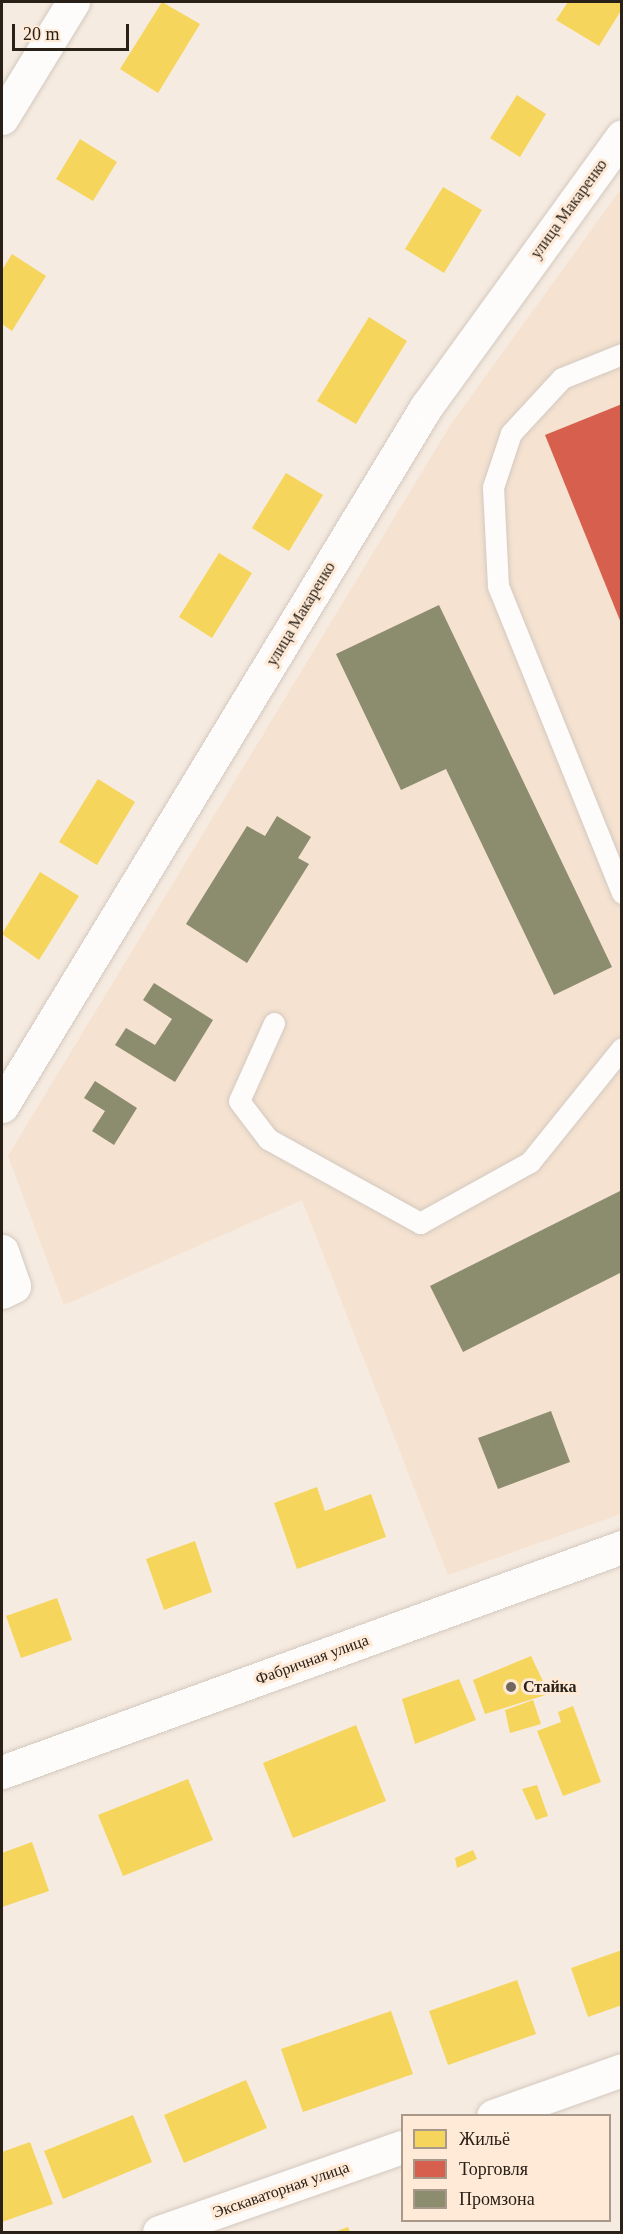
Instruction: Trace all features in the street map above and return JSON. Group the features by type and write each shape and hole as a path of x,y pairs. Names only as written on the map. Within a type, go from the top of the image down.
{"street":[{"path":"2,118 73,2"},
{"name":"улица Макаренко","path":"2,1106 426,407 621,136"},
{"path":"2,1251 14,1286 2,1292"},
{"name":"Фабричная улица","path":"2,1772 621,1547"},
{"path":"496,2114 621,2070"},
{"name":"Экскаваторная улица","path":"159,2232 401,2147"}],"lane":[{"path":"621,354 562,378 511,433 493,487 498,586 621,893"},
{"path":"274,1023 239,1101 268,1139 420,1223 530,1162 621,1048"}],"shaded area":[{"path":"621,189 621,1514 448,1575 302,1200 64,1305 8,1156 451,424"}],"building: Жильё":[{"path":"162,2 200,24 158,93 120,69"},
{"path":"568,2 622,2 622,9 599,46 556,20"},
{"path":"517,95 546,114 520,157 490,138"},
{"path":"80,139 117,162 93,201 56,179"},
{"path":"443,187 482,210 444,273 405,249"},
{"path":"12,254 46,276 12,331 2,324 2,270"},
{"path":"369,317 407,341 356,424 317,401"},
{"path":"286,473 323,495 289,551 252,528"},
{"path":"219,553 252,573 212,638 179,617"},
{"path":"98,779 135,802 97,865 59,842"},
{"path":"40,872 79,896 39,960 2,934"},
{"path":"317,1487 325,1511 371,1494 386,1537 297,1569 274,1503"},
{"path":"195,1541 212,1592 164,1610 146,1559"},
{"path":"57,1598 72,1640 21,1658 6,1616"},
{"name":"Стайка","path":"531,1656 549,1694 485,1714 473,1680"},
{"path":"459,1679 476,1720 415,1744 402,1699"},
{"path":"533,1700 541,1724 510,1733 505,1710"},
{"path":"573,1706 601,1782 563,1796 537,1731 561,1722 558,1712"},
{"path":"356,1725 386,1801 293,1838 263,1763"},
{"path":"188,1779 213,1840 123,1876 98,1815"},
{"path":"537,1785 548,1816 536,1820 522,1789"},
{"path":"32,1842 49,1891 2,1907 2,1853"},
{"path":"473,1850 477,1859 457,1868 455,1858"},
{"path":"622,1950 622,2005 588,2017 571,1968"},
{"path":"517,1980 536,2034 448,2065 429,2011"},
{"path":"391,2011 413,2074 303,2112 281,2049"},
{"path":"246,2080 267,2128 184,2163 164,2115"},
{"path":"133,2115 152,2162 63,2199 44,2151"},
{"path":"30,2142 53,2204 2,2222 2,2152"},
{"path":"348,2227 350,2232 334,2232"}],"building: Торговля":[{"path":"622,404 622,623 621,623 545,435"}],"building: Промзона":[{"path":"439,605 612,967 554,995 446,769 401,790 336,654"},
{"path":"277,816 311,837 298,858 309,864 247,963 186,924 247,826 265,836"},
{"path":"154,983 213,1020 175,1082 115,1045 126,1028 155,1045 172,1019 143,1000"},
{"path":"95,1081 137,1108 114,1145 92,1131 105,1111 84,1098"},
{"path":"622,1190 622,1272 463,1352 430,1286"},
{"path":"551,1411 570,1462 498,1489 478,1438"}],"place":[{"name":"Стайка","path":"511,1687"}]}
